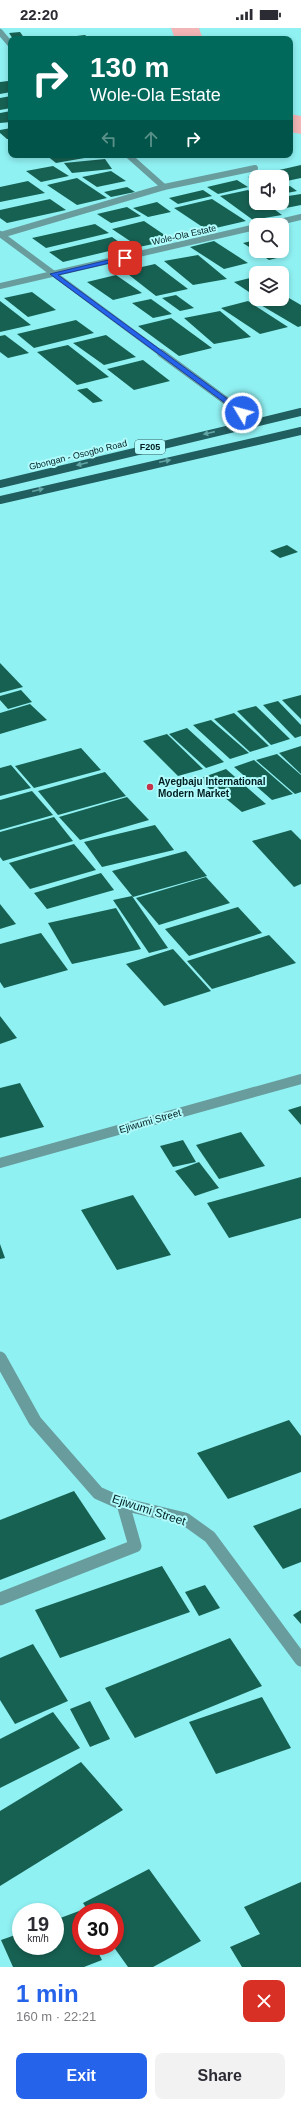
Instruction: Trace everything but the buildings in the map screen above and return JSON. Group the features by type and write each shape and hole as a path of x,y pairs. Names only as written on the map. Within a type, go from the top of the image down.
{"main road":[{"name":"Gbongan - Osogbo Road","path":"0,484 301,412"},
{"name":"F205","path":"0,500 301,431"}],"street":[{"path":"0,32 8,41"},
{"path":"131,158 164,187"},
{"path":"1,234 164,187 255,168"},
{"path":"289,220 301,217"},
{"name":"Wole-Ola Estate","path":"0,286 249,230"},
{"path":"1,234 53,274 255,422"},
{"name":"Ejiwumi Street","path":"0,1163 301,1079"},
{"name":"Ejiwumi Street","path":"0,1358 35,1421 98,1492 123,1504 184,1519 210,1537 301,1660"},
{"path":"0,1599 135,1546 123,1504"}],"waterway":[{"path":"185,28 188,36"},
{"path":"293,124 301,125"}],"place":[{"name":"Ayegbaju International Modern Market","path":"150,787"}],"route":[{"path":"125,258 53,274 242,413"}]}
